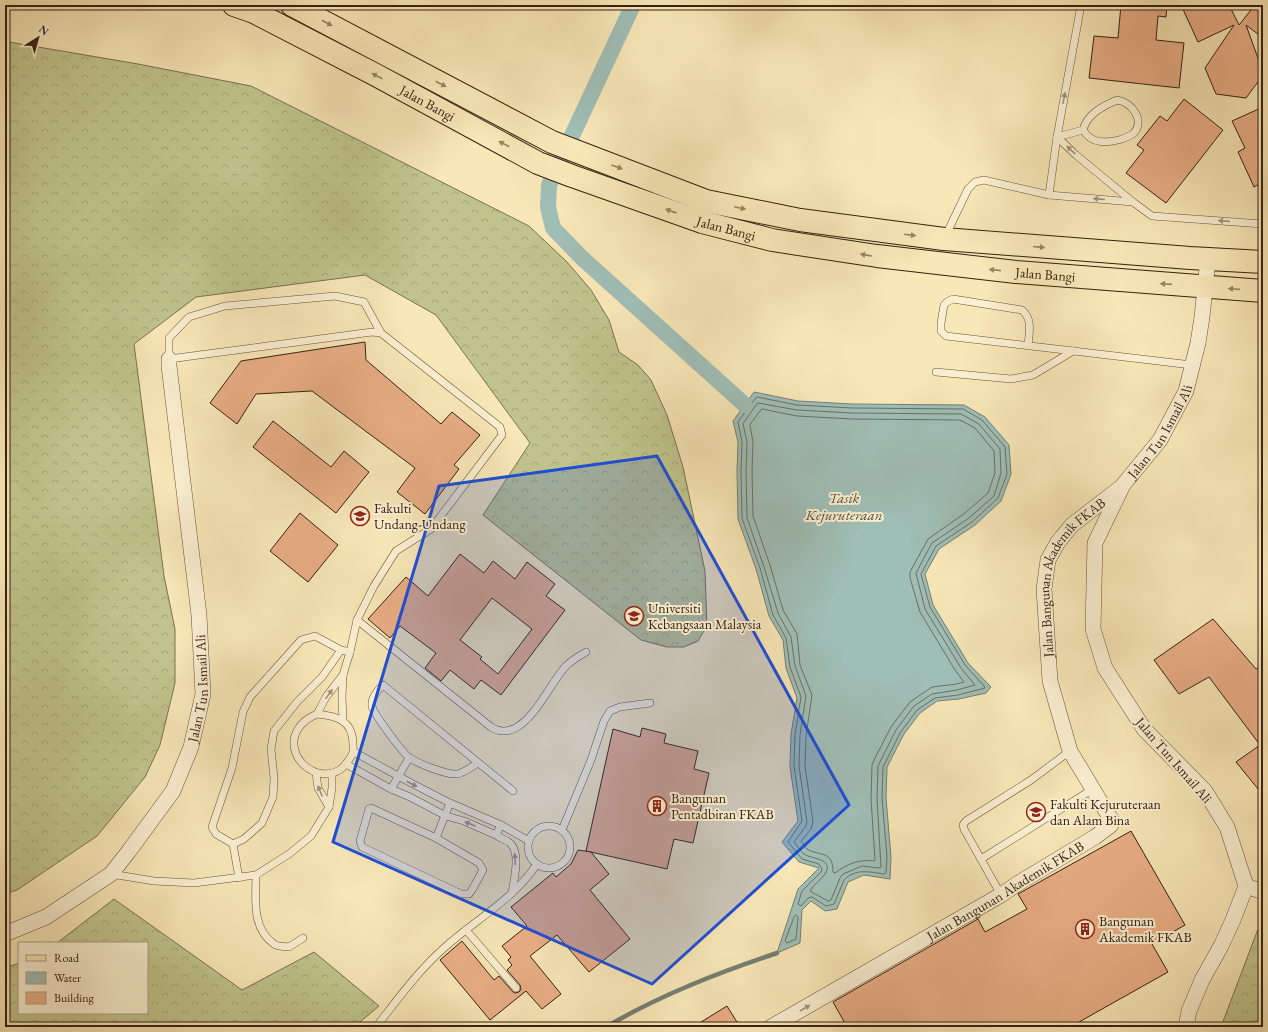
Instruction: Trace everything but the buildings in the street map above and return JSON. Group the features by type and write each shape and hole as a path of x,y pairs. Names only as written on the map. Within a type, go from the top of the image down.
{"main road":[{"name":"Jalan Bangi","path":"234,5 254,12 376,75 538,163 702,222 772,240 877,256 1009,271 1263,291"},
{"name":"Jalan Bangi","path":"292,5 552,142 706,201 800,220 944,239 1263,262"}],"street":[{"name":"Jalan Tun Ismail Ali","path":"1208,259 1198,343 1186,391 1160,440 1123,485 1095,543 1093,629 1105,668 1144,729 1205,791 1227,827 1246,886"},
{"name":"Jalan Tun Ismail Ali","path":"5,934 46,917 111,874 172,791 191,747 203,694 199,615 169,358"},
{"name":"Jalan Bangunan Akademik FKAB","path":"771,1027 1001,895 1095,837 1111,825 1112,821 1094,788 1070,750 1050,681 1044,589 1048,560 1058,542 1072,525 1123,485"},
{"path":"1186,1027 1189,1011 1199,986 1227,933 1246,886 1263,892"}],"lane":[{"path":"1050,195 1057,137 1081,5"},
{"path":"1116,100 1129,104 1136,114 1138,121 1134,133 1128,137 1114,141 1098,142 1086,135 1083,130 1084,124 1091,115 1099,108 1116,100"},
{"path":"1057,137 1083,130"},
{"path":"1057,137 1076,155 1152,216 1263,224"},
{"path":"944,239 968,189 975,182 984,180 1050,195 1133,202"},
{"path":"344,721 342,697 344,675 357,620 374,586 396,551 431,529 502,434 500,427 381,334 364,302 335,296 225,306 189,317 169,338 169,358 372,332 381,334"},
{"path":"1028,346 1029,319 1026,313 1022,310 953,299 944,305 941,323 942,331 946,336 1028,346 1192,365"},
{"path":"936,372 1011,378 1033,375 1073,351"},
{"path":"357,620 491,727 501,731 510,730 522,725 540,703 566,666 586,652"},
{"path":"234,844 216,834 212,827 232,768 243,712 250,697 301,640 315,636 341,650 350,652"},
{"path":"234,844 244,840 262,823 273,797 274,778 271,750 274,731 297,702 322,677 341,650"},
{"path":"317,714 326,697 344,675"},
{"path":"478,763 457,774 440,771 409,758 377,717 372,707 374,696 383,685 514,791"},
{"path":"562,830 591,760 604,721 610,711 620,707 650,703"},
{"path":"317,714 333,715 344,721 349,727 353,736 354,752 340,770 332,773 316,773 304,767 296,756 294,742 298,729 307,719 317,714"},
{"path":"1001,895 963,825 966,820 1031,780 1070,750"},
{"path":"354,752 450,803 501,825 529,841"},
{"path":"391,790 409,758"},
{"path":"346,764 391,790 410,797 446,816 496,835 510,843 515,849 516,864 512,893"},
{"path":"316,773 318,788 329,807"},
{"path":"111,874 154,881 194,883 256,875 289,854 311,836 329,807 332,788 332,773"},
{"path":"981,860 1094,788"},
{"path":"436,838 450,803"},
{"path":"371,808 436,838 479,863 482,870 469,894 461,894 362,847 360,841 369,809 371,808"},
{"path":"496,835 501,825"},
{"path":"552,826 562,830 568,839 570,849 566,860 558,866 547,868 537,864 529,854 529,841 534,832 542,827 552,826"},
{"path":"234,844 239,878"},
{"path":"376,1027 418,972 444,948 512,893 528,877 537,864"},
{"path":"256,875 257,917 260,929 274,945 289,947 303,938"},
{"path":"466,930 516,988"}],"highlighted area":[{"path":"657,456 849,805 652,984 333,842 439,486"}],"green space":[{"path":"5,42 138,64 251,86 529,226 567,262 591,290 609,320 619,352 638,365 651,380 667,415 683,467 705,571 707,626 698,641 684,647 667,647 641,640 483,515 530,443 436,315 365,275 196,297 134,344 164,576 175,629 175,683 160,745 145,777 97,836 17,890 5,894"},
{"path":"114,899 242,990 314,952 379,1006 354,1027 5,1027 5,968 18,963 18,1014 148,1014 148,942 58,942"},
{"path":"1258,929 1263,931 1263,1027 1221,1027"}],"water":[{"name":"Tasik Kejuruteraan","path":"754,392 798,401 852,404 964,405 985,417 1009,445 1011,474 1001,501 975,525 939,549 925,574 933,605 968,663 991,687 986,693 959,699 937,701 920,713 904,734 887,767 886,798 891,857 890,879 864,875 848,882 837,909 825,911 811,901 802,910 800,943 777,953 798,889 819,868 799,862 782,842 798,821 790,767 791,734 797,698 786,668 783,640 769,616 756,569 738,519 738,442 733,421"}],"waterway":[{"path":"633,5 549,185 548,207 553,228 582,258 745,405"},
{"path":"606,1027 626,1015 668,995 733,968 777,953"}],"place":[{"name":"Fakulti Undang-Undang","path":"360,516"},
{"name":"Universiti Kebangsaan Malaysia","path":"634,616"},
{"name":"Bangunan Pentadbiran FKAB","path":"657,806"},
{"name":"Fakulti Kejuruteraan dan Alam Bina","path":"1036,812"},
{"name":"Bangunan Akademik FKAB","path":"1085,929"}]}
